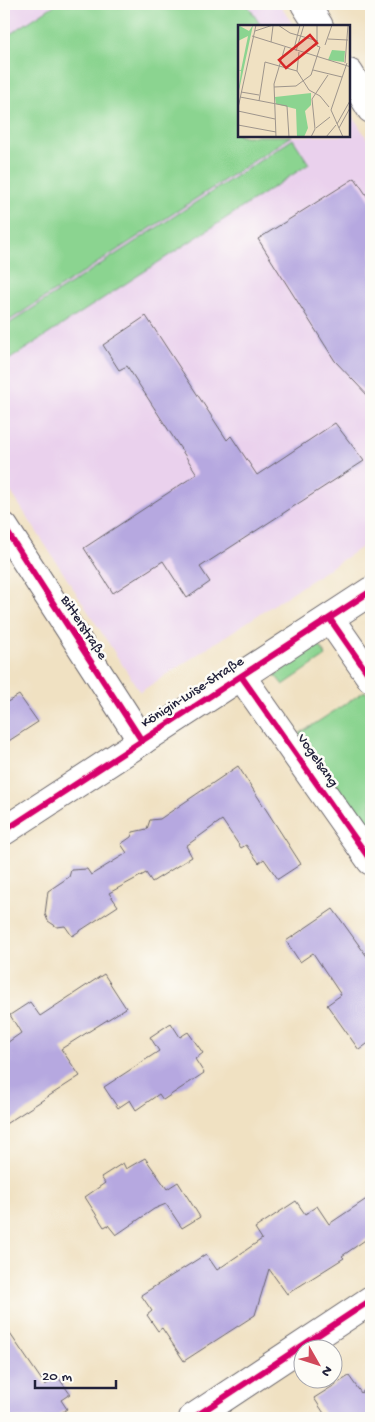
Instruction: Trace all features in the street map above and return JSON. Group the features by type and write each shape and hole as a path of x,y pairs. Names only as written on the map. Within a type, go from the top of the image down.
{"street":[{"path":"305,4 318,25"},
{"path":"350,75 371,109"},
{"name":"Bitterstraße","path":"4,527 142,741"},
{"name":"Königin-Luise-Straße","path":"4,831 371,591"},
{"path":"330,619 371,678"},
{"name":"Vogelsang","path":"241,676 371,861"},
{"path":"193,1418 371,1300"}],"shaded area":[{"path":"4,4 279,4 293,25 238,25 238,138 350,138 350,112 371,145 371,541 140,692 4,481"}],"green space":[{"path":"56,4 247,4 260,25 238,25 238,138 289,138 4,324 4,38"},
{"path":"293,139 309,164 4,363 4,327"},
{"path":"319,645 326,656 283,685 275,675"},
{"path":"365,691 371,700 371,838 299,734"}],"building":[{"path":"355,178 371,202 371,399 335,361 258,239"},
{"path":"146,316 227,440 231,436 257,475 335,423 364,461 200,567 210,582 187,598 163,561 113,593 84,548 197,474 127,366 119,370 103,345"},
{"path":"19,695 38,722 4,744 4,704"},
{"path":"238,766 301,864 278,879 264,859 259,863 246,845 241,848 222,820 186,846 192,857 152,882 146,873 109,893 118,906 72,936 65,926 57,927 48,921 45,914 48,891 69,877 71,870 87,869 91,875 127,853 121,844 131,837 133,832 147,829 150,820 160,819"},
{"path":"333,909 371,962 371,1041 359,1050 327,1005 341,995 313,953 300,962 286,941"},
{"path":"104,974 126,1008 61,1049 80,1076 4,1125 4,1045 21,1033 10,1015 30,1002 40,1016"},
{"path":"171,1023 180,1037 188,1032 203,1053 195,1059 204,1073 163,1100 159,1094 136,1110 130,1100 118,1108 104,1087 159,1051 150,1037"},
{"path":"145,1158 167,1189 178,1182 200,1217 182,1228 166,1204 154,1209 116,1235 108,1225 104,1227 85,1197 105,1183 101,1177 123,1163 126,1169"},
{"path":"371,1196 371,1236 342,1256 344,1258 287,1294 269,1269 255,1315 184,1361 162,1328 158,1331 147,1315 152,1311 141,1295 206,1254 217,1270 262,1239 255,1228 296,1201 305,1214 317,1206 329,1224"},
{"path":"4,1325 45,1385 58,1377 70,1394 61,1400 67,1409 54,1418 4,1418 6,1410 4,1406"},
{"path":"349,1376 361,1393 371,1386 371,1418 327,1418 314,1398 327,1390 342,1390 342,1380"}],"cycle path":[{"path":"4,527 142,741"},
{"path":"4,831 371,591"},
{"path":"330,619 371,678"},
{"path":"241,676 371,861"},
{"path":"193,1418 371,1300"}]}
